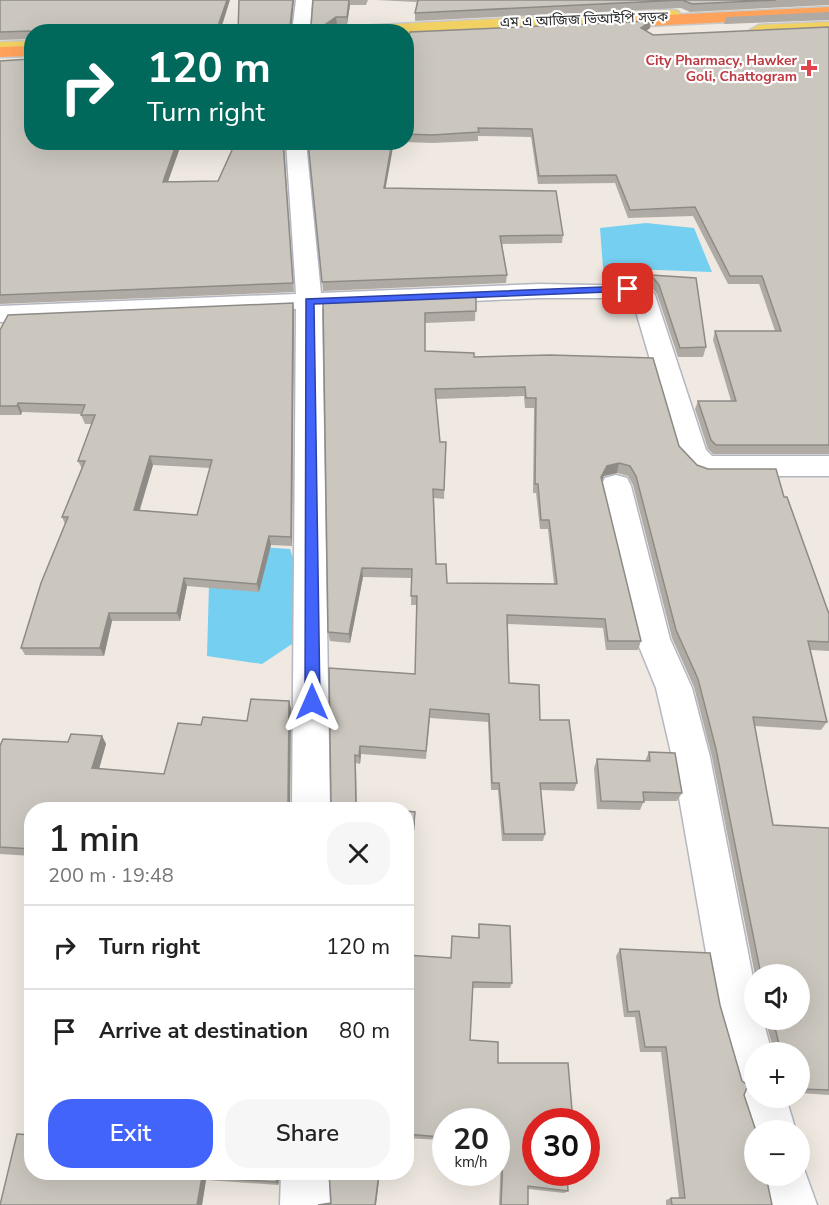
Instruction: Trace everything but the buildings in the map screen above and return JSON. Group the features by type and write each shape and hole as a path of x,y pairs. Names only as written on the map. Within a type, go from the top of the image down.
{"highway":[{"path":"414,33 829,12"},
{"path":"414,41 829,21"},
{"path":"0,52 24,51"},
{"path":"0,61 24,60"}],"main road":[{"name":"এম এ আজিজ ভিআইপি সড়ক","path":"414,28 829,7"},
{"path":"597,38 829,27"},
{"path":"0,47 24,46"},
{"path":"0,67 24,66"}],"street":[{"path":"302,24 304,0"},
{"path":"297,150 309,301 311,802"},
{"path":"0,314 539,291 638,291 643,295 693,455 698,462 705,466 829,466"},
{"path":"616,486 653,639 674,688 691,757 738,1010 747,1042"},
{"path":"304,1205 305,1180"},
{"path":"787,1186 792,1205"}],"water":[{"path":"646,223 694,228 712,272 603,268 600,228"},
{"path":"247,546 290,549 300,579 301,638 262,664 207,656 209,584"}],"place":[{"name":"City Pharmacy, Hawker Goli, Chattogram","path":"809,68"}],"route":[{"path":"312,702 309,301 628,289"}]}
